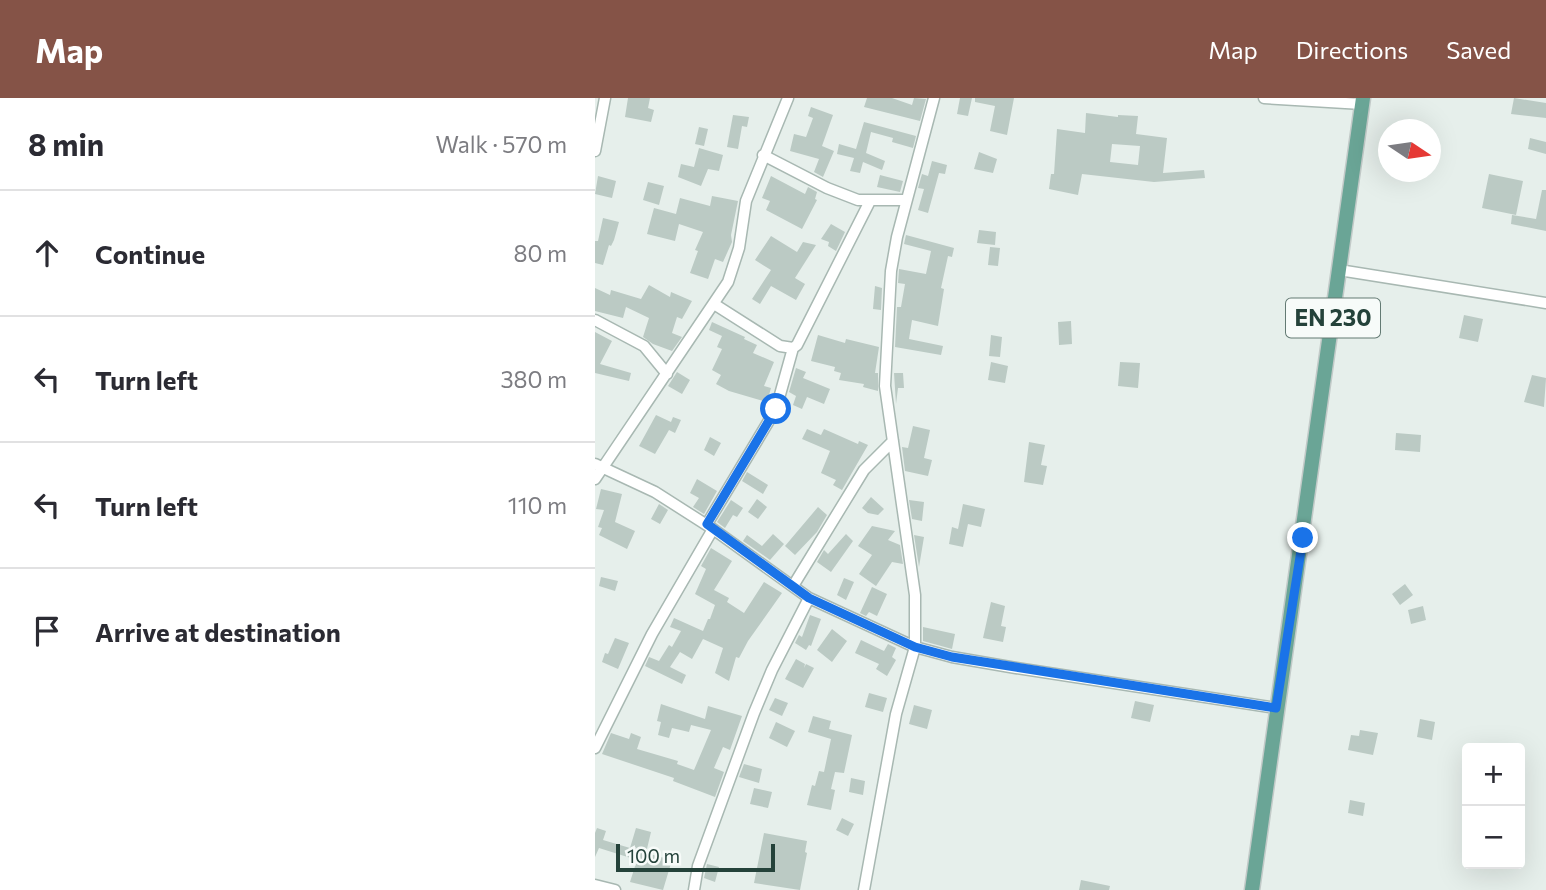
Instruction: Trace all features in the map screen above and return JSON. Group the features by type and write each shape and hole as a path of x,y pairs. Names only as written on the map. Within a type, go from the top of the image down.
{"main road":[{"name":"EN 230","path":"1252,890 1362,101"}],"street":[{"path":"595,151 605,98"},
{"path":"595,479 599,466 667,374 728,282 736,264 746,201 788,98"},
{"path":"864,890 896,714 915,647 915,595 885,386 891,271 905,200 934,98"},
{"path":"1264,98 1362,101"},
{"path":"763,155 827,188 858,200 905,200"},
{"path":"595,747 652,634 776,409 793,348 870,201"},
{"path":"1339,270 1546,303"},
{"path":"714,304 780,346 793,348"},
{"path":"595,320 644,346 667,374"},
{"path":"793,586 864,470 893,441"},
{"path":"599,466 655,492 710,527 809,598 915,647 952,657 1016,668 1276,708"},
{"path":"694,890 698,866 754,713 772,670 809,598"},
{"path":"595,886 615,890"}],"building":[{"path":"628,98 650,98 648,108 654,110 651,122 625,117"},
{"path":"867,98 892,98 912,105 914,98 926,99 920,121 864,107"},
{"path":"960,98 972,98 968,116 957,114"},
{"path":"975,98 1014,98 1007,135 990,131 995,106 975,102"},
{"path":"1514,98 1546,103 1546,118 1511,114"},
{"path":"811,107 833,115 822,146 834,151 823,177 814,172 819,159 790,151 794,134 806,137 813,118 808,116"},
{"path":"1086,113 1118,117 1138,116 1136,134 1167,138 1163,173 1204,170 1205,178 1154,182 1082,174 1078,195 1049,189 1051,174 1054,174 1057,129 1085,133","holes":["1112,144 1140,146 1138,165 1110,162"]},
{"path":"733,115 749,117 747,127 742,126 738,149 727,147"},
{"path":"864,122 916,136 913,148 892,142 893,138 871,132 866,153 885,161 882,170 863,162 860,173 850,171 854,158 837,154 839,144 856,149"},
{"path":"699,127 708,129 704,146 695,144"},
{"path":"1530,138 1546,142 1546,154 1528,149"},
{"path":"699,148 723,155 719,171 708,169 701,186 678,177 681,164 694,167"},
{"path":"979,152 997,159 993,173 974,169"},
{"path":"932,161 947,165 945,174 939,173 928,213 918,210 924,189 918,188 922,174 928,176"},
{"path":"1489,174 1523,181 1516,215 1482,208"},
{"path":"880,175 903,181 900,192 877,187"},
{"path":"598,176 616,181 612,198 595,194"},
{"path":"771,176 805,194 808,187 817,192 817,200 802,229 766,210 770,201 762,198"},
{"path":"648,182 664,186 659,205 643,200"},
{"path":"1542,190 1546,190 1546,231 1511,224 1512,215 1536,219"},
{"path":"712,196 738,201 732,242 723,262 715,259 708,279 690,273 698,251 695,250 703,232 679,224 675,241 647,234 654,208 676,214 680,198 710,206"},
{"path":"603,218 619,222 603,265 595,263 595,241 598,241"},
{"path":"831,224 845,232 836,251 828,246 829,242 821,239"},
{"path":"979,230 996,232 995,245 977,243"},
{"path":"906,235 954,248 952,257 948,256 941,288 944,289 938,326 912,320 909,339 943,346 941,355 895,347 897,307 901,307 905,284 898,283 899,269 926,274 931,251 904,244"},
{"path":"771,236 797,252 803,242 816,245 795,278 805,284 796,300 771,286 760,304 752,299 771,270 755,260"},
{"path":"990,247 1000,248 998,266 988,265"},
{"path":"649,285 670,297 671,292 692,301 682,319 677,317 672,333 682,337 672,351 643,337 649,318 626,307 623,318 595,311 595,288 610,295 611,290 641,299"},
{"path":"875,286 882,288 881,310 873,309"},
{"path":"1464,315 1483,319 1478,342 1459,338"},
{"path":"1071,321 1072,344 1059,345 1058,322"},
{"path":"712,322 745,337 744,339 757,345 753,353 774,362 764,386 771,388 767,402 729,391 716,384 721,375 712,370 722,349 717,347 722,336 709,330"},
{"path":"595,332 612,341 600,364 631,373 629,381 595,373"},
{"path":"818,335 845,343 846,339 879,347 875,373 878,373 878,391 863,387 864,384 839,380 841,373 834,371 835,367 811,361"},
{"path":"991,335 1002,337 1000,357 989,356"},
{"path":"991,362 1008,366 1005,383 988,380"},
{"path":"1120,362 1140,363 1138,388 1118,386"},
{"path":"796,368 806,372 803,378 830,389 824,404 807,397 802,409 793,405 796,396 789,392"},
{"path":"677,372 690,380 682,394 668,386"},
{"path":"894,373 903,373 904,388 898,388 896,404"},
{"path":"1532,375 1546,378 1544,407 1524,402"},
{"path":"656,415 671,422 673,417 681,420 675,433 669,430 655,454 639,446"},
{"path":"913,426 930,430 924,458 932,460 928,476 905,471 902,447 908,448"},
{"path":"807,429 821,435 824,429 858,444 859,441 868,445 842,490 833,485 836,480 821,473 830,451 802,439"},
{"path":"1396,433 1421,435 1420,452 1395,450"},
{"path":"710,437 721,443 714,456 704,450"},
{"path":"1029,442 1045,445 1041,465 1047,466 1043,485 1024,482"},
{"path":"747,472 768,485 763,494 742,481"},
{"path":"697,479 717,491 704,514 693,507 699,498 690,493"},
{"path":"601,489 622,494 615,522 635,531 627,549 599,535 602,528 598,527 604,510 596,509"},
{"path":"871,497 884,509 878,515 868,513 862,508"},
{"path":"757,499 767,507 758,519 748,512"},
{"path":"731,500 743,508 737,517 733,515 725,528 717,522"},
{"path":"909,500 924,502 922,521 912,519"},
{"path":"659,504 668,510 660,524 651,519"},
{"path":"963,504 985,509 981,527 968,524 963,547 949,544 952,527 958,529"},
{"path":"818,507 827,515 817,532 795,555 785,546"},
{"path":"872,526 895,531 888,540 900,545 903,564 892,562 876,586 859,574 872,555 858,546"},
{"path":"773,534 784,544 770,560 743,541 747,535 762,546"},
{"path":"846,534 853,541 831,572 817,562 824,550 828,554"},
{"path":"914,535 924,537 919,567"},
{"path":"711,548 732,561 714,590 729,598 727,602 744,613 764,582 782,593 739,658 736,657 729,681 715,673 723,648 703,639 692,659 680,652 670,667 686,675 682,684 645,666 649,657 659,661 669,645 672,647 681,631 670,627 674,618 703,631 710,619 715,605 695,594 706,569 701,566"},
{"path":"601,577 618,581 615,591 599,586"},
{"path":"844,578 854,582 846,600 837,595"},
{"path":"1405,584 1413,595 1400,605 1392,594"},
{"path":"872,587 887,594 877,616 869,612 866,616 860,613"},
{"path":"991,602 1005,606 1001,626 1006,627 1003,642 983,638"},
{"path":"1423,606 1426,620 1411,624 1408,610"},
{"path":"810,615 821,619 811,646 806,650 795,643 799,635 802,637"},
{"path":"923,627 955,634 952,649 923,641"},
{"path":"832,629 847,641 832,662 817,650"},
{"path":"615,638 629,643 618,669 602,662"},
{"path":"861,640 884,651 888,644 896,648 892,657 896,660 887,676 876,669 879,664 855,653"},
{"path":"796,659 805,664 804,668 806,664 814,668 803,688 785,679"},
{"path":"869,693 887,698 883,712 865,707"},
{"path":"775,698 788,703 782,716 769,710"},
{"path":"1135,701 1154,705 1150,722 1131,718"},
{"path":"661,704 705,719 708,706 742,716 730,750 723,747 714,768 724,772 715,797 673,781 674,778 602,754 611,733 629,739 631,733 641,737 637,749 678,761 677,764 694,770 711,730 691,725 689,732 672,728 669,738 658,735 661,722 657,721"},
{"path":"914,705 932,710 927,729 909,724"},
{"path":"813,716 831,721 829,729 852,735 844,773 835,772 831,789 835,790 831,810 807,805 819,771 824,772 831,739 808,732"},
{"path":"1420,719 1435,722 1432,740 1417,737"},
{"path":"776,722 795,731 787,747 769,738"},
{"path":"1360,730 1378,733 1373,755 1348,750 1351,735 1359,736"},
{"path":"744,764 762,769 759,783 739,777"},
{"path":"851,778 865,781 863,795 849,792"},
{"path":"754,788 772,792 768,808 750,804"},
{"path":"1350,800 1365,803 1363,816 1348,813"},
{"path":"842,818 854,824 848,836 836,830"},
{"path":"597,828 606,831 603,840 630,848 636,828 651,832 646,853 672,860 663,890 630,882 637,860 599,848 595,857"},
{"path":"764,833 807,841 800,890 754,883"},
{"path":"707,864 719,867 715,882 704,878"},
{"path":"1081,880 1110,886 1109,890 1079,890"}],"route":[{"path":"776,409 707,524 809,598 915,647 952,657 1276,708 1303,538"}]}
